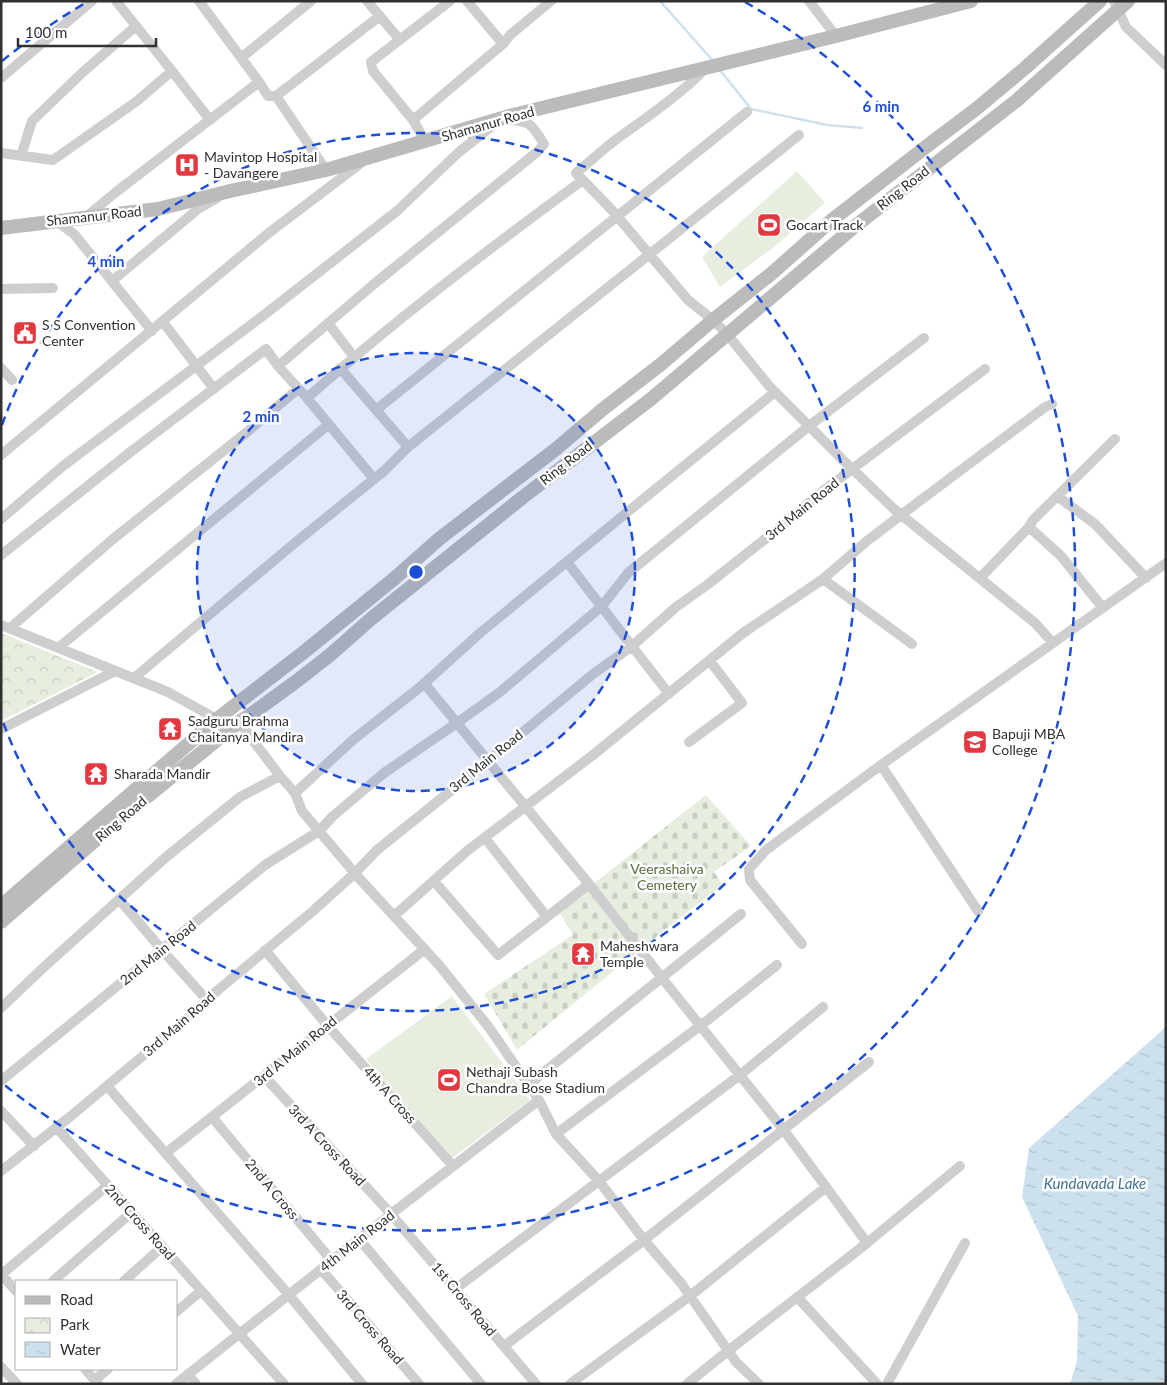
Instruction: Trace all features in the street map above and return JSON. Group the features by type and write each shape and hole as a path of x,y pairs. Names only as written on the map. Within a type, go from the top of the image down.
{"main road":[{"name":"Shamanur Road","path":"1,228 158,209 326,170 501,119 969,1"},
{"name":"Ring Road","path":"1,906 217,719 304,652 395,578 439,539 556,449 660,365 771,274 832,220 976,109 1100,1"},
{"name":"Ring Road","path":"1,922 120,818 239,722 330,655 372,618 523,496 651,399 854,227 1016,101 1120,4"}],"street":[{"path":"1,78 92,1"},
{"path":"116,1 210,120"},
{"path":"241,58 311,1"},
{"path":"367,1 400,40"},
{"path":"425,141 413,120 373,71 371,62 450,1"},
{"path":"467,1 503,44"},
{"path":"413,120 551,1"},
{"path":"809,1 836,36"},
{"path":"203,3 268,96 276,96 380,16"},
{"path":"1120,4 1126,27 1166,65"},
{"path":"21,156 32,122 83,72 136,26"},
{"path":"713,67 608,146 576,173 650,254 688,300 727,334 775,392 852,469 901,515 1035,623 1054,643"},
{"path":"1,153 53,160 137,101 172,71"},
{"path":"86,217 259,82"},
{"path":"276,96 326,170"},
{"path":"376,410 747,112"},
{"path":"1,519 63,466 264,315 398,210 459,152 501,119 528,122 544,144 537,152 403,260 278,366"},
{"path":"134,678 384,471 408,447 799,135"},
{"path":"1,455 270,232 369,157"},
{"path":"307,398 340,368 495,245 583,180"},
{"path":"112,281 198,209 230,191"},
{"path":"56,221 74,234 152,331"},
{"path":"1,289 53,288"},
{"path":"163,322 214,389"},
{"path":"328,323 354,357"},
{"name":"2nd Main Road","path":"1,1081 265,865 319,831 333,816 384,774 500,692 602,606 628,573 809,426 924,338"},
{"path":"1,555 133,450 266,349 278,366 374,479"},
{"path":"1,368 12,380"},
{"path":"340,368 408,447"},
{"name":"3rd Main Road","path":"1,1171 57,1128 313,911 377,850 593,674 631,647 676,607 737,562 819,494 985,368"},
{"path":"298,388 242,436 6,627 168,692 222,722 239,722 294,793 302,811 355,873 439,965 488,1026 539,1100 556,1134 599,1180 644,1240 690,1296 736,1362 758,1384"},
{"path":"294,793 480,634 775,392"},
{"path":"394,916 467,851 594,755 743,633 822,580 901,515 1044,407 1052,404"},
{"path":"58,648 328,425"},
{"path":"980,578 1029,527 1033,520 1115,439"},
{"path":"1057,496 1095,524 1146,578"},
{"path":"1029,527 1061,556 1103,608"},
{"path":"567,562 669,694"},
{"path":"802,944 750,880 748,869 766,850 881,765 1166,563"},
{"path":"822,580 912,644"},
{"path":"689,742 742,703 710,660"},
{"path":"1,729 115,671"},
{"path":"424,683 589,884 783,1129 868,1243"},
{"path":"881,765 978,911"},
{"path":"1,1008 165,858 240,797 280,776"},
{"path":"485,838 547,917"},
{"path":"434,881 498,955 589,884"},
{"path":"119,899 207,1000"},
{"path":"528,1085 741,914"},
{"name":"3rd A Main Road","path":"166,1153 425,949"},
{"name":"4th A Cross","path":"265,950 327,1025 453,1166"},
{"path":"556,1134 700,1026 777,965"},
{"path":"455,1289 740,1075 824,1007"},
{"path":"504,1346 644,1240 869,1062"},
{"name":"3rd A Cross Road","path":"264,1076 391,1214"},
{"path":"107,1086 289,1294 362,1384"},
{"name":"4th Main Road","path":"176,1384 539,1100"},
{"path":"1,1111 34,1146"},
{"name":"2nd A Cross","path":"212,1117 332,1262"},
{"name":"2nd Cross Road","path":"57,1128 284,1384"},
{"path":"687,1384 728,1350 868,1243 960,1166"},
{"path":"15,1290 2,1274 108,1185"},
{"path":"570,1384 690,1296 826,1187"},
{"path":"54,1280 132,1212"},
{"name":"1st Cross Road","path":"391,1214 536,1384"},
{"path":"359,1239 480,1384"},
{"path":"887,1384 965,1243"},
{"path":"125,1280 162,1247"},
{"name":"3rd Cross Road","path":"321,1269 419,1384"},
{"path":"178,1310 201,1291"},
{"path":"798,1298 877,1384"},
{"path":"1,1367 17,1384"},
{"path":"86,1370 96,1382 107,1370"},
{"path":"188,1374 196,1384"}],"green space":[{"name":"Gocart Track","path":"797,171 825,203 774,247 720,287 702,257"},
{"path":"1,633 98,672 1,721"},
{"name":"Veerashaiva Cemetery","path":"706,795 751,846 714,872 723,885 517,1050 484,994 573,935 559,911"},
{"name":"Nethaji Subash Chandra Bose Stadium","path":"452,996 530,1100 451,1159 366,1059"}],"water":[{"name":"Kundavada Lake","path":"1166,1027 1166,1384 1070,1384 1077,1361 1078,1316 1022,1197 1029,1148"}],"waterway":[{"path":"660,1 714,62"},
{"path":"720,70 751,109 827,125 862,128"}],"place":[{"name":"Mavintop Hospital - Davangere","path":"187,165"},
{"name":"Gocart Track","path":"769,225"},
{"name":"S S Convention Center","path":"25,333"},
{"name":"Sadguru Brahma Chaitanya Mandira","path":"170,729"},
{"name":"Bapuji MBA College","path":"975,742"},
{"name":"Sharada Mandir","path":"96,774"},
{"name":"Maheshwara Temple","path":"583,954"},
{"name":"Nethaji Subash Chandra Bose Stadium","path":"449,1080"}]}
